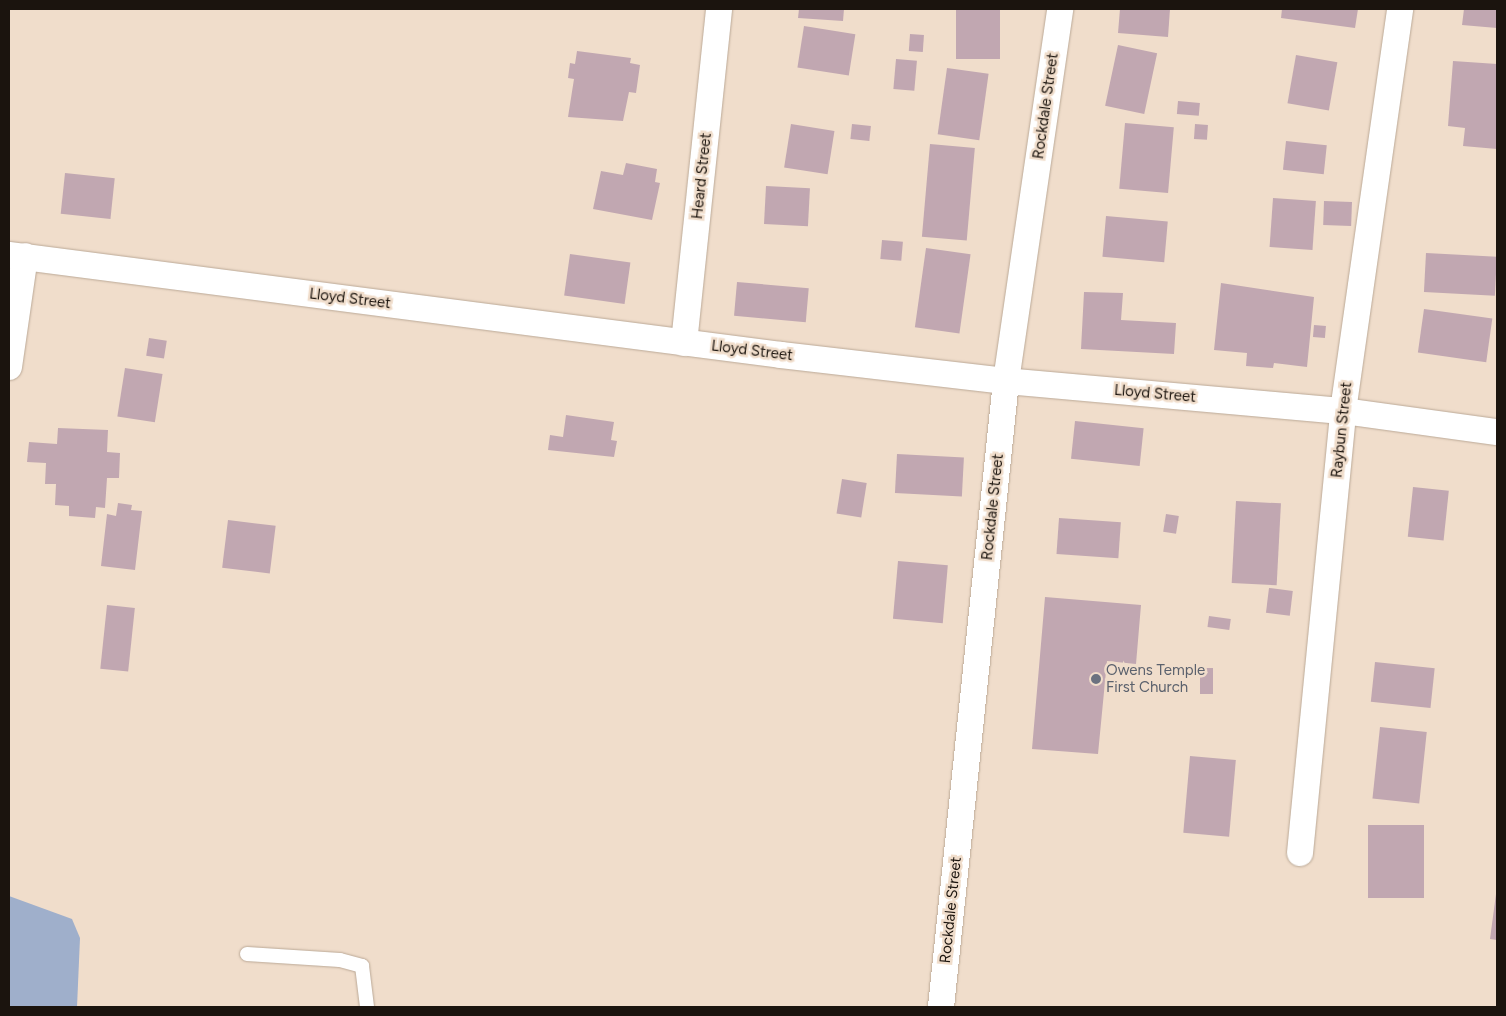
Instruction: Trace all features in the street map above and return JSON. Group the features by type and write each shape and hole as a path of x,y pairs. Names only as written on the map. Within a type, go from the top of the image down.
{"street":[{"name":"Heard Street","path":"684,343 719,9"},
{"name":"Rockdale Street","path":"941,1007 1006,381 1060,9"},
{"name":"Raybun Street","path":"1300,853 1343,412 1400,9"},
{"name":"Lloyd Street","path":"17,255 684,343 1006,381 1343,412 1497,432"},
{"path":"9,367 17,255"}],"lane":[{"path":"247,954 340,960 362,966 367,1007"}],"water":[{"path":"9,896 72,919 80,938 77,1007 9,1007"}],"building":[{"path":"799,9 844,9 843,21 798,18"},
{"path":"956,9 1000,9 1000,59 956,59"},
{"path":"1120,9 1170,9 1168,37 1118,33"},
{"path":"1282,9 1358,9 1355,28 1281,18"},
{"path":"1464,9 1497,9 1497,28 1462,25"},
{"path":"804,26 855,34 849,76 797,67"},
{"path":"910,34 924,35 923,52 909,51"},
{"path":"1118,45 1157,53 1144,114 1105,106"},
{"path":"577,51 631,58 630,63 640,65 636,93 629,92 623,121 568,117 574,79 568,78 570,63 575,64"},
{"path":"1296,55 1337,62 1329,111 1287,103"},
{"path":"896,59 917,61 914,91 893,89"},
{"path":"1453,61 1497,64 1497,149 1463,146 1465,128 1448,126"},
{"path":"947,68 989,74 979,140 938,134"},
{"path":"1178,101 1200,103 1199,116 1177,114"},
{"path":"1125,123 1174,127 1168,193 1119,189"},
{"path":"791,124 834,131 828,174 784,167"},
{"path":"852,124 871,126 869,141 850,139"},
{"path":"1195,124 1208,125 1207,140 1194,139"},
{"path":"1286,141 1327,145 1324,174 1283,170"},
{"path":"930,144 975,148 967,241 922,237"},
{"path":"626,163 657,169 655,182 660,183 652,220 593,209 601,171 623,175"},
{"path":"65,173 115,178 110,219 61,214"},
{"path":"766,186 810,188 808,226 764,224"},
{"path":"1273,198 1316,201 1312,250 1270,247"},
{"path":"1324,201 1352,202 1351,226 1323,225"},
{"path":"1106,216 1168,221 1164,262 1102,257"},
{"path":"882,240 903,242 901,261 880,259"},
{"path":"926,248 971,254 959,333 915,327"},
{"path":"1426,253 1497,257 1495,296 1424,292"},
{"path":"570,254 630,262 625,304 564,296"},
{"path":"737,282 809,288 806,322 734,316"},
{"path":"1221,283 1314,297 1307,367 1274,363 1273,368 1246,366 1247,353 1214,350"},
{"path":"1084,292 1123,293 1121,320 1176,323 1174,354 1081,349"},
{"path":"1424,309 1492,319 1486,362 1418,353"},
{"path":"1314,325 1326,326 1325,338 1313,337"},
{"path":"149,338 167,341 164,359 146,356"},
{"path":"125,368 163,374 155,422 117,416"},
{"path":"566,415 614,422 611,440 617,441 614,457 548,450 550,435 563,437"},
{"path":"1075,421 1144,428 1140,466 1071,459"},
{"path":"58,428 108,430 107,452 120,453 119,478 107,478 105,508 96,507 95,518 69,516 69,506 55,505 56,484 45,484 46,463 27,462 29,442 57,444"},
{"path":"897,454 964,458 962,496 895,493"},
{"path":"842,479 867,483 861,517 837,514"},
{"path":"1413,487 1449,491 1444,540 1408,537"},
{"path":"1236,501 1281,503 1277,585 1232,583"},
{"path":"118,503 132,505 131,510 142,511 135,570 101,566 107,514 116,516"},
{"path":"1166,514 1179,516 1176,534 1163,532"},
{"path":"1059,518 1121,522 1118,558 1056,554"},
{"path":"228,520 276,526 270,573 222,568"},
{"path":"898,561 948,565 943,623 893,619"},
{"path":"1269,588 1293,591 1290,616 1266,613"},
{"path":"1045,597 1141,605 1136,664 1107,661 1098,754 1032,749"},
{"path":"107,605 135,608 128,672 100,669"},
{"path":"1209,616 1231,619 1229,630 1207,627"},
{"path":"1375,662 1435,668 1430,708 1371,702"},
{"path":"1200,668 1213,668 1213,694 1200,694"},
{"path":"1380,727 1427,732 1419,804 1372,799"},
{"path":"1190,756 1236,760 1229,837 1183,833"},
{"path":"1368,825 1424,825 1424,898 1368,898"},
{"path":"1497,894 1497,940 1490,939"}],"place":[{"name":"Owens Temple First Church","path":"1096,679"}]}
